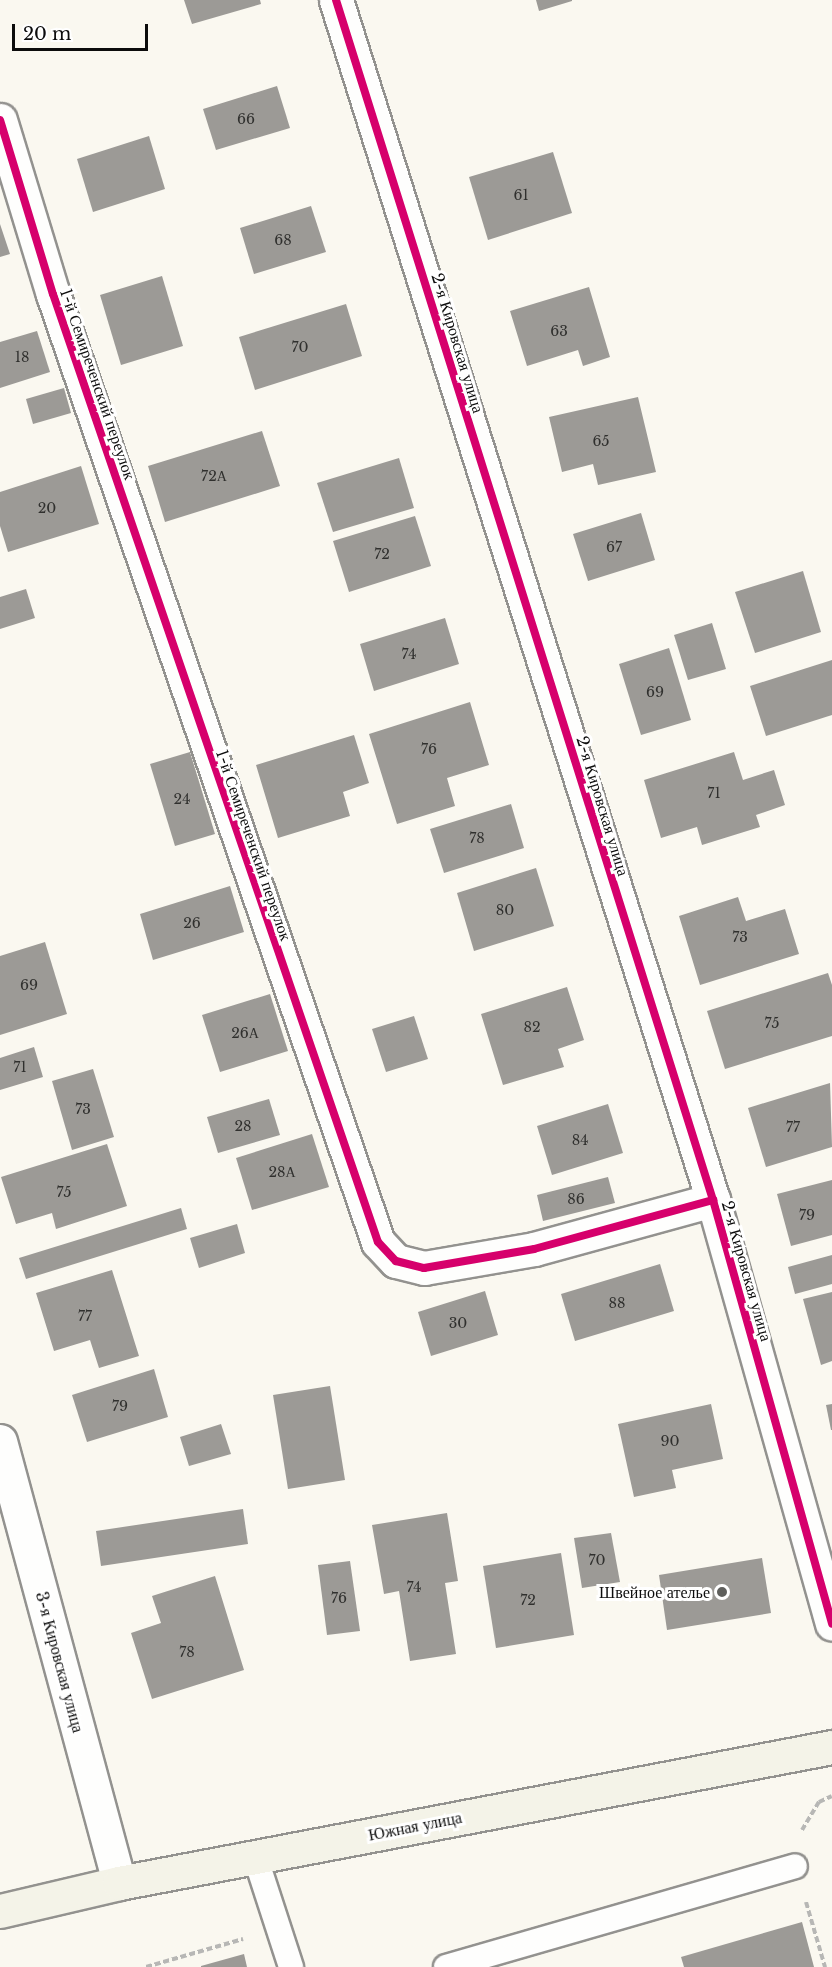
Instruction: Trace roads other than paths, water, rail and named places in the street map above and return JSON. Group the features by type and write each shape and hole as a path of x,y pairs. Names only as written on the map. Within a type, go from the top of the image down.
{"street":[{"name":"2-я Кировская улица","path":"336,0 712,1200 832,1624"},
{"name":"1-й Семиреченский переулок","path":"0,120 53,294 378,1242 396,1261 424,1268 534,1249 712,1200"},
{"name":"3-я Кировская улица","path":"0,1441 119,1883"},
{"name":"Южная улица","path":"0,1911 119,1883 255,1856 832,1747"}],"lane":[{"path":"255,1856 291,1967"},
{"path":"447,1967 795,1866"}],"place":[{"name":"Швейное ателье","path":"722,1592"}]}
